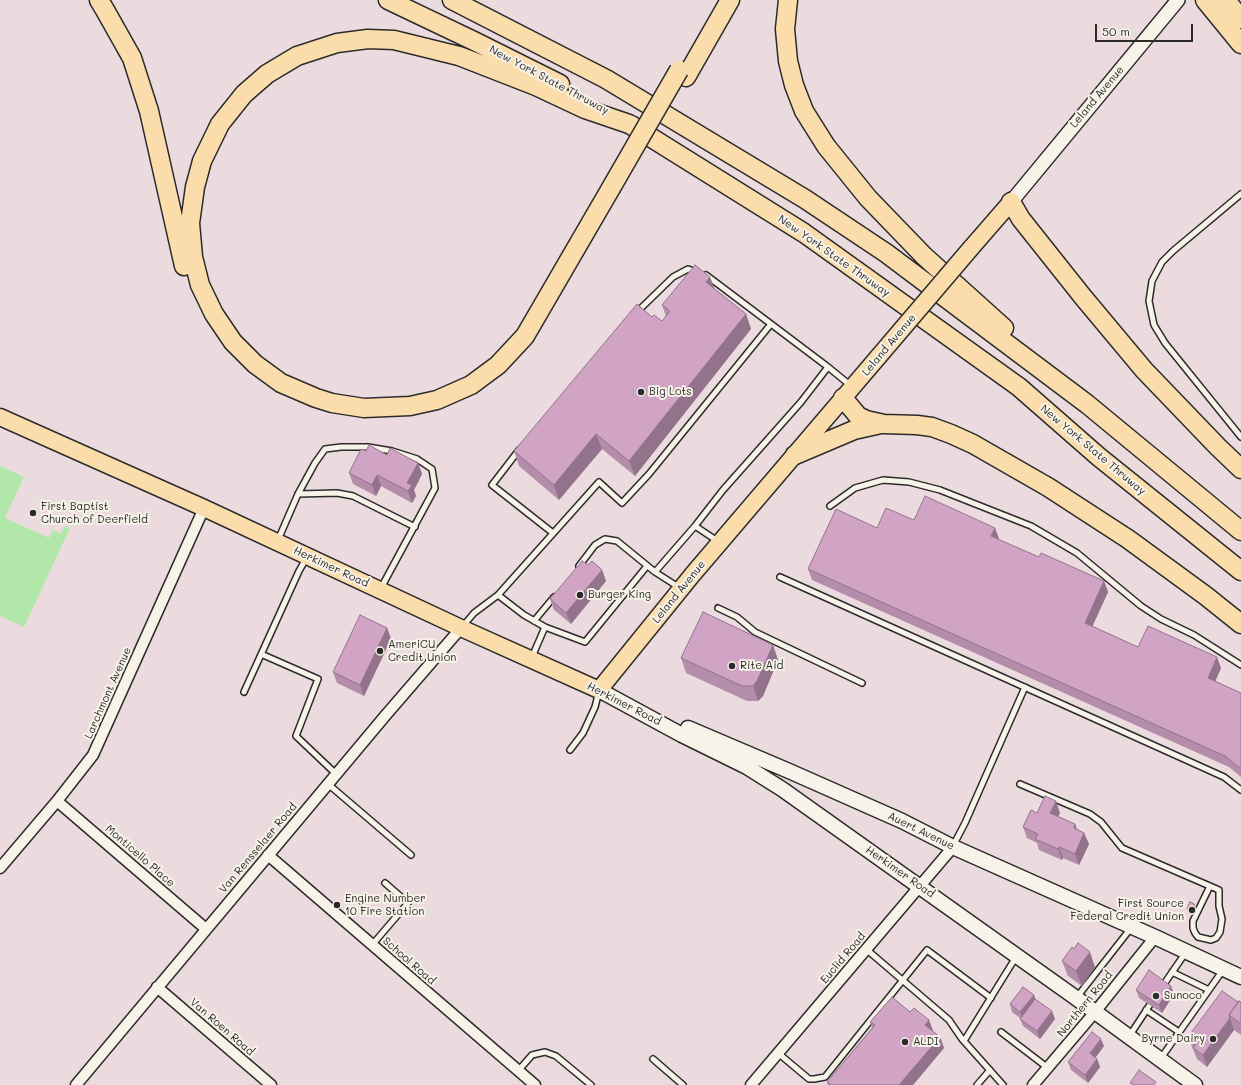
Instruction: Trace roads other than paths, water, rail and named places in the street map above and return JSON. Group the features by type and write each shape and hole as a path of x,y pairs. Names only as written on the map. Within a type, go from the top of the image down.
{"highway":[{"path":"99,0 132,58 150,110 187,276 206,321 223,346 250,373 292,401 324,412 360,416 395,417 423,413 449,404 480,390 513,364 534,339 614,191"},
{"name":"New York State Thruway","path":"388,0 584,96 804,233 1019,387 1099,457 1241,571"},
{"path":"452,0 606,79 805,199 886,253 1087,404 1241,531"},
{"path":"683,73 720,0"},
{"path":"629,124 585,109 536,86 459,56 394,40 368,39 337,43 297,56 267,74 244,94 220,124 202,161 195,186 190,224 193,257 200,286 214,314 233,342 255,364 281,383 316,398 332,403 364,408 410,406 436,400 471,385 498,365 525,336 614,191 683,73 730,0"},
{"path":"788,0 785,29 788,61 794,85 804,111 826,146 868,198 924,256 1087,404"},
{"path":"1205,0 1241,44"},
{"path":"1226,0 1241,19"},
{"path":"1011,202 1021,219 1139,364 1241,469"},
{"path":"848,393 858,416 866,420 884,424 917,425 951,434 973,444 1048,487 1128,539 1206,596 1241,624"},
{"path":"795,455 854,430 884,424"}],"main road":[{"name":"Leland Avenue","path":"599,690 681,588 1011,202"},
{"name":"Herkimer Road","path":"0,417 204,508 461,628 599,690 682,735 747,767 782,789 920,886 1195,1085"},
{"name":"Auert Avenue","path":"599,690 902,821 953,847 1241,977"}],"street":[{"name":"Leland Avenue","path":"1011,202 1178,0"},
{"name":"Larchmont Avenue","path":"0,868 93,756 204,508"},
{"name":"Van Rensselaer Road","path":"76,1085 336,774 461,628"},
{"name":"Monticello Place","path":"57,801 206,930"},
{"name":"Euclid Road","path":"751,1085 953,847"},
{"name":"School Road","path":"268,855 535,1085"},
{"name":"Northern Road","path":"1034,1085 1155,937"},
{"name":"Van Roen Road","path":"158,988 271,1085"}],"lane":[{"path":"1241,194 1162,262 1152,281 1149,301 1154,325 1165,343 1241,437"},
{"path":"633,316 673,277 688,269 704,274 828,367 848,393"},
{"path":"461,628 474,613 498,595 599,482 622,503 649,474 771,324"},
{"path":"655,572 828,367"},
{"path":"524,444 492,485 553,533"},
{"path":"277,542 298,494 315,463 325,449 341,447 368,447 392,451 417,459 432,468 435,488 380,590"},
{"path":"830,506 855,488 883,480 909,482 946,492 1031,526 1071,549 1141,606 1161,619 1194,635 1241,665"},
{"path":"298,494 337,494 353,496 415,527"},
{"path":"695,526 720,543"},
{"path":"576,569 595,545 605,539 617,541 655,572 681,588"},
{"path":"244,692 299,570 307,556"},
{"path":"498,595 524,615 544,627 585,642 648,566"},
{"path":"780,577 1224,777 1241,790"},
{"path":"534,621 557,593"},
{"path":"718,608 737,617 755,632 862,683"},
{"path":"531,660 544,627"},
{"path":"262,654 318,679 296,736 336,774"},
{"path":"953,847 1025,687"},
{"path":"570,750 583,733 596,707 599,690"},
{"path":"328,784 411,855"},
{"path":"1020,784 1090,814 1100,822 1122,848 1210,886 1219,890 1219,906 1222,918 1220,932 1216,938 1211,940 1204,939 1195,933 1193,921 1210,886"},
{"path":"372,945 408,903 385,883"},
{"path":"1076,998 1132,927"},
{"path":"866,949 949,1020 964,1042 1003,1085"},
{"path":"778,1053 809,1079 824,1077 927,950 991,998"},
{"path":"1159,991 1186,951"},
{"path":"964,1042 1017,956"},
{"path":"1160,1059 1223,969"},
{"path":"1172,972 1209,990"},
{"path":"1129,1036 1155,998"},
{"path":"1146,1010 1179,1032"},
{"path":"1001,1032 1048,1068"},
{"path":"518,1070 532,1056 545,1052 556,1056 592,1085"},
{"path":"653,1059 683,1085"},
{"path":"977,1085 990,1070"}],"place":[{"name":"Big Lots","path":"641,392"},
{"name":"First Baptist Church of Deerfield","path":"33,513"},
{"name":"Burger King","path":"580,595"},
{"name":"AmeriCU Credit Union","path":"380,651"},
{"name":"Rite Aid","path":"732,666"},
{"name":"Engine Number 10 Fire Station","path":"337,905"},
{"name":"First Source Federal Credit Union","path":"1192,910"},
{"name":"Sunoco","path":"1156,996"},
{"name":"Byrne Dairy","path":"1213,1039"},
{"name":"ALDI","path":"905,1042"}]}
